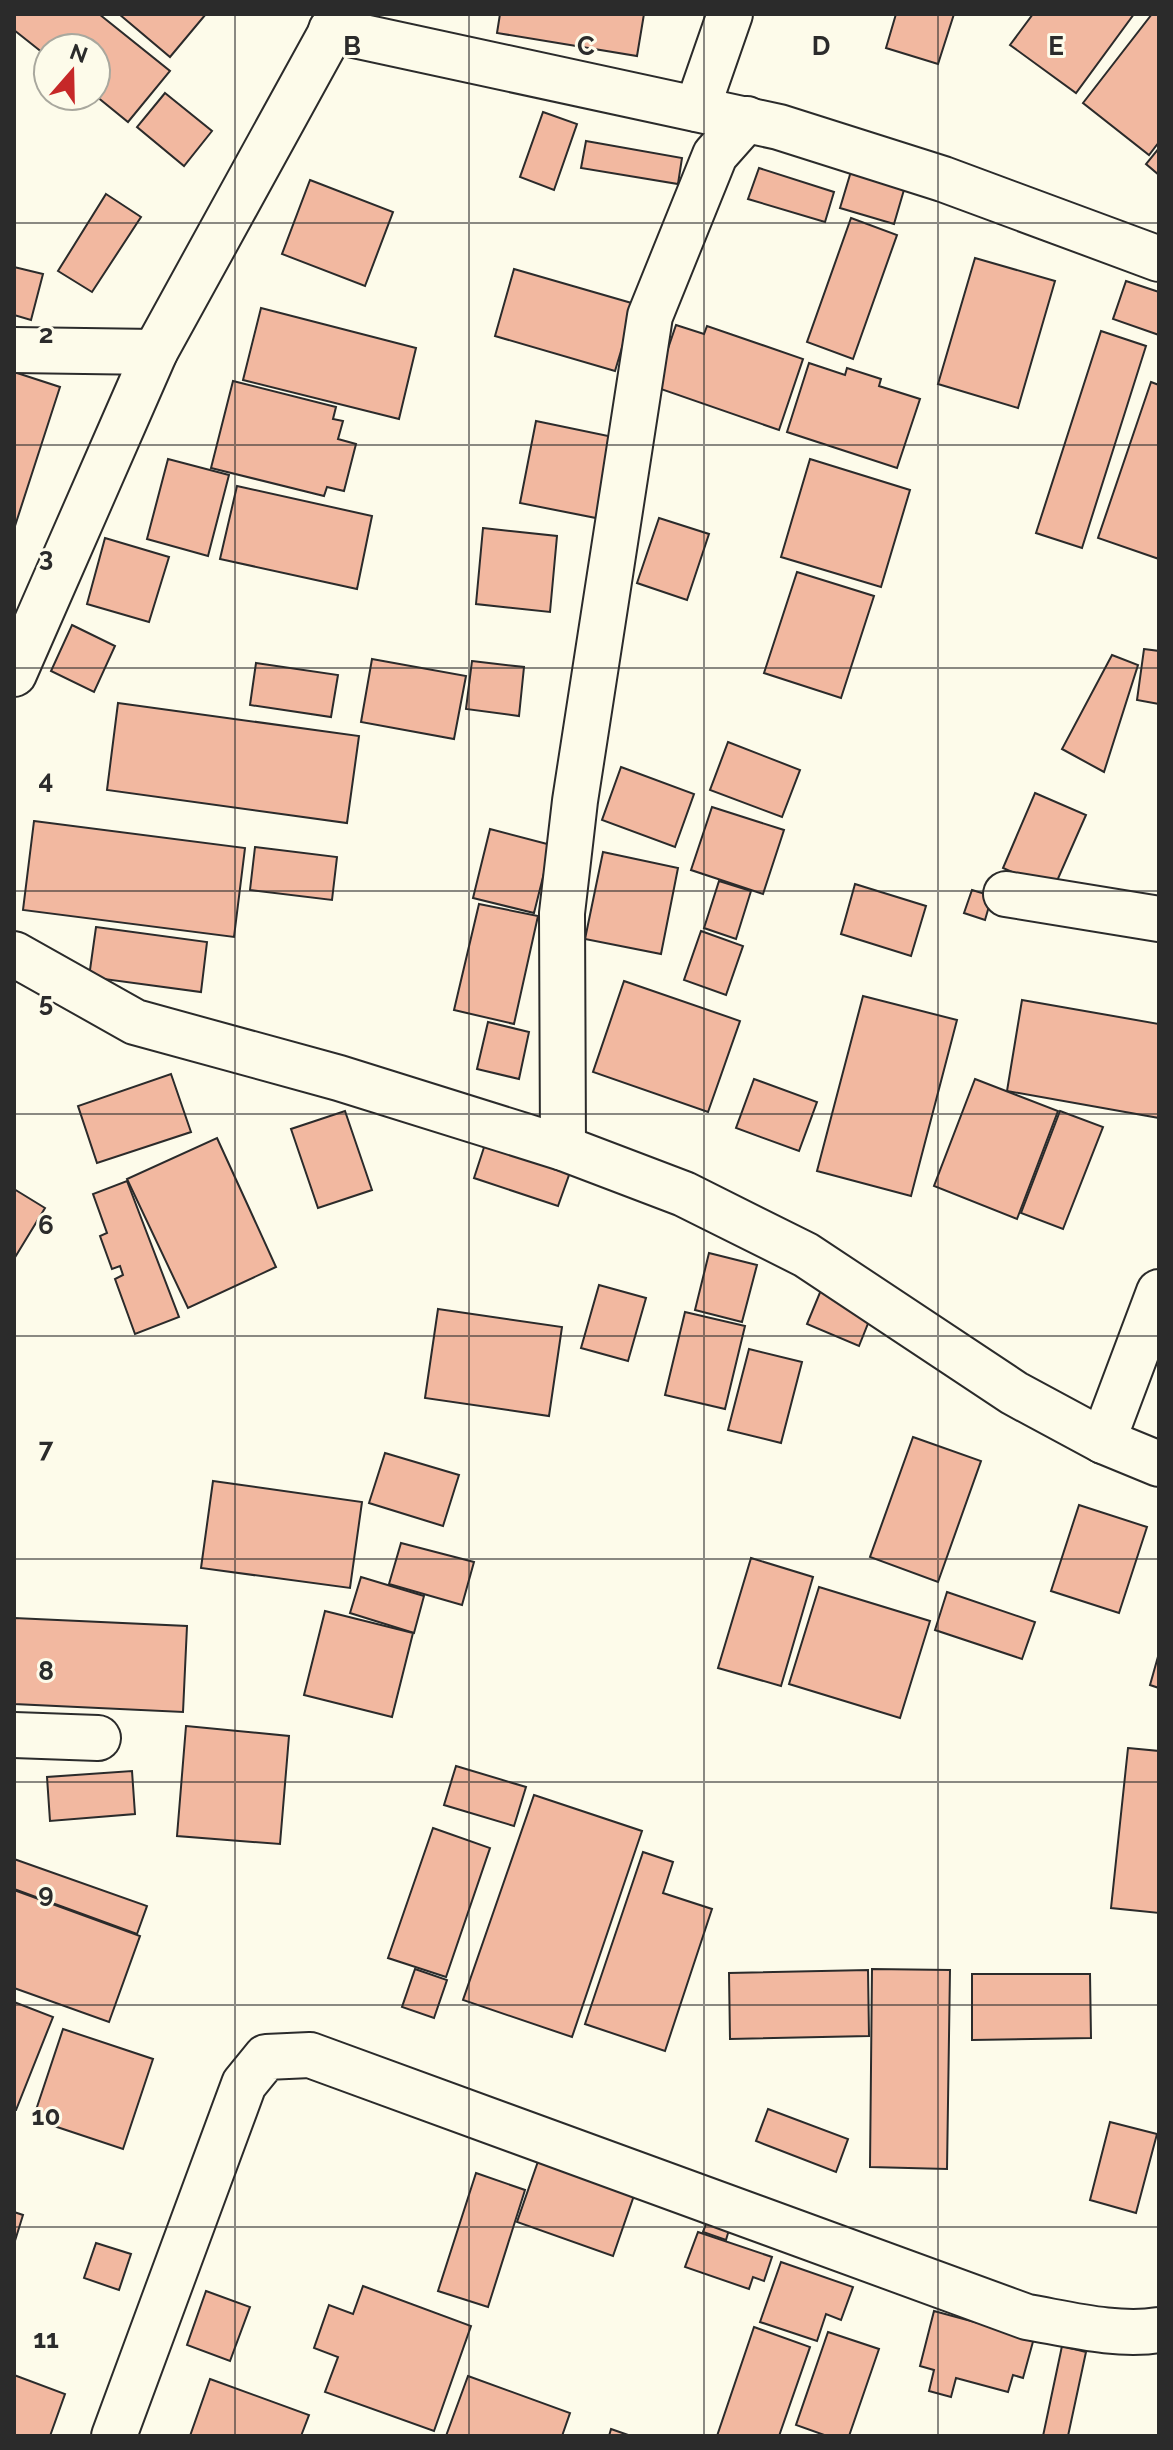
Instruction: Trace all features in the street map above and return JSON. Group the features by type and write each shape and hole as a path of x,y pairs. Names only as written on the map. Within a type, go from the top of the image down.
{"street":[{"path":"697,109 730,14"},
{"path":"14,674 155,352 336,22 779,127 943,179 1159,259"},
{"path":"563,1148 564,899 575,801 650,316 715,155 747,119"},
{"path":"14,350 155,352"},
{"path":"1006,894 1159,919"},
{"path":"14,954 135,1022 339,1078 563,1148 684,1194 806,1255 1014,1393 1103,1441 1159,1464"},
{"path":"1103,1441 1159,1292"},
{"path":"14,1735 98,1738"},
{"path":"114,2436 244,2084 266,2057 310,2055 1027,2317 1094,2329 1159,2330"}],"building":[{"path":"14,14 99,14 170,71 128,122 112,109 112,32 32,32 32,44 14,30"},
{"path":"119,14 206,14 170,57"},
{"path":"500,14 644,14 637,56 497,33"},
{"path":"896,14 954,14 938,64 886,48"},
{"path":"1033,14 1134,14 1076,93 1010,45"},
{"path":"1152,14 1159,14 1159,142 1149,155 1083,103"},
{"path":"165,93 212,131 184,166 137,127"},
{"path":"543,112 577,124 554,190 520,177"},
{"path":"586,141 682,158 678,184 581,168"},
{"path":"1159,148 1159,175 1146,164"},
{"path":"759,168 834,192 825,222 748,199"},
{"path":"852,168 906,183 894,224 840,208"},
{"path":"310,180 393,212 365,286 282,254"},
{"path":"106,194 141,217 92,292 58,271"},
{"path":"851,218 897,235 853,359 807,342"},
{"path":"975,258 1055,281 1018,408 938,384"},
{"path":"14,267 43,274 31,320 14,315"},
{"path":"514,269 635,304 615,371 495,336"},
{"path":"1126,281 1159,292 1159,335 1113,319"},
{"path":"261,308 416,348 399,419 243,380"},
{"path":"676,325 704,334 707,326 803,359 779,430 655,387"},
{"path":"1101,331 1146,346 1082,548 1036,533"},
{"path":"809,363 845,375 847,368 881,379 879,386 920,399 897,468 787,432"},
{"path":"14,372 60,387 14,529"},
{"path":"233,381 336,407 333,419 343,421 338,439 356,444 344,491 327,487 324,496 211,468"},
{"path":"1151,382 1159,385 1159,559 1098,538"},
{"path":"536,421 613,437 596,518 520,503"},
{"path":"168,459 229,475 208,556 147,539"},
{"path":"810,459 910,490 881,587 781,557"},
{"path":"237,486 372,516 357,589 220,559"},
{"path":"659,518 709,534 687,600 637,583"},
{"path":"483,528 557,536 550,612 476,604"},
{"path":"105,538 169,557 149,622 87,604"},
{"path":"797,572 874,596 841,698 764,673"},
{"path":"72,625 115,646 94,692 51,671"},
{"path":"1144,649 1159,651 1159,704 1137,700"},
{"path":"1112,655 1138,665 1104,772 1062,749"},
{"path":"372,659 466,676 454,739 361,722"},
{"path":"472,661 524,667 519,716 466,709"},
{"path":"256,663 338,675 331,717 250,705"},
{"path":"118,703 359,736 347,823 107,790"},
{"path":"728,742 800,770 782,817 710,790"},
{"path":"621,767 694,794 675,847 602,820"},
{"path":"1035,793 1086,815 1053,890 1003,868"},
{"path":"712,807 784,830 763,894 691,870"},
{"path":"34,821 245,848 234,937 23,910"},
{"path":"490,829 551,845 534,913 473,898"},
{"path":"255,847 337,857 332,900 250,890"},
{"path":"603,852 678,868 661,954 585,939"},
{"path":"719,881 751,891 736,939 704,928"},
{"path":"855,884 926,906 911,956 841,934"},
{"path":"972,890 992,896 985,920 964,913"},
{"path":"479,904 538,916 514,1024 454,1010"},
{"path":"96,927 207,942 201,992 89,977"},
{"path":"701,931 743,946 726,995 684,980"},
{"path":"624,981 740,1021 708,1112 593,1072"},
{"path":"863,996 957,1020 911,1196 817,1171"},
{"path":"1022,1000 1159,1024 1159,1118 1007,1091"},
{"path":"488,1022 529,1032 519,1079 477,1069"},
{"path":"171,1074 191,1132 97,1163 78,1106"},
{"path":"754,1079 817,1102 799,1151 736,1128"},
{"path":"975,1079 1058,1111 1017,1219 934,1186"},
{"path":"345,1111 372,1190 318,1208 291,1129"},
{"path":"1060,1111 1103,1127 1063,1229 1021,1213"},
{"path":"489,1132 574,1161 558,1206 474,1178"},
{"path":"217,1138 276,1267 188,1308 127,1179"},
{"path":"127,1181 179,1317 135,1334 115,1279 123,1275 120,1266 112,1269 100,1236 107,1233 93,1194"},
{"path":"14,1189 45,1208 14,1259"},
{"path":"709,1253 757,1265 742,1322 695,1310"},
{"path":"599,1285 646,1298 628,1361 581,1348"},
{"path":"821,1290 873,1311 859,1346 807,1324"},
{"path":"438,1309 562,1327 549,1416 425,1398"},
{"path":"685,1312 745,1326 725,1409 665,1395"},
{"path":"749,1349 802,1362 781,1443 728,1430"},
{"path":"913,1437 981,1461 938,1582 870,1557"},
{"path":"385,1453 459,1475 443,1526 369,1503"},
{"path":"213,1481 362,1502 350,1588 201,1568"},
{"path":"1079,1505 1147,1527 1119,1613 1051,1591"},
{"path":"401,1543 474,1562 462,1605 389,1584"},
{"path":"751,1558 813,1577 781,1686 718,1668"},
{"path":"361,1577 424,1596 414,1633 350,1613"},
{"path":"819,1587 930,1621 900,1718 789,1684"},
{"path":"947,1592 1035,1622 1022,1659 935,1630"},
{"path":"325,1611 413,1633 392,1717 304,1695"},
{"path":"14,1618 187,1626 183,1712 14,1704"},
{"path":"1159,1653 1159,1688 1150,1685"},
{"path":"186,1726 289,1736 280,1844 177,1836"},
{"path":"1128,1748 1159,1751 1159,1913 1111,1908"},
{"path":"456,1766 526,1787 514,1826 444,1805"},
{"path":"132,1771 135,1814 50,1821 47,1777"},
{"path":"534,1795 642,1831 572,2037 463,2000"},
{"path":"433,1828 490,1848 446,1977 388,1958"},
{"path":"643,1852 673,1862 663,1893 712,1909 665,2051 585,2024"},
{"path":"14,1859 147,1906 137,1934 14,1889"},
{"path":"14,1890 140,1936 109,2022 14,1988"},
{"path":"415,1969 447,1980 434,2018 402,2007"},
{"path":"872,1969 950,1970 947,2169 870,2167"},
{"path":"868,1970 869,2036 730,2039 729,1973"},
{"path":"972,1974 1090,1974 1091,2038 972,2040"},
{"path":"14,2002 53,2017 16,2110 14,2110"},
{"path":"63,2029 153,2059 123,2149 33,2119"},
{"path":"768,2109 848,2139 836,2172 756,2141"},
{"path":"1110,2122 1157,2134 1136,2213 1090,2200"},
{"path":"543,2147 639,2181 613,2256 517,2222"},
{"path":"476,2173 525,2190 488,2307 438,2291"},
{"path":"14,2212 23,2215 14,2244"},
{"path":"709,2216 731,2223 726,2240 703,2232"},
{"path":"698,2232 772,2257 764,2281 753,2277 749,2289 685,2267"},
{"path":"96,2243 131,2254 119,2290 84,2278"},
{"path":"781,2262 853,2287 841,2320 826,2314 817,2341 760,2322"},
{"path":"363,2286 471,2326 434,2431 325,2392 338,2357 314,2348 329,2305 353,2314"},
{"path":"206,2291 250,2307 230,2361 187,2345"},
{"path":"934,2311 1034,2338 1023,2378 1013,2375 1008,2392 956,2378 951,2397 929,2391 934,2370 920,2366"},
{"path":"754,2327 810,2347 779,2436 717,2436"},
{"path":"828,2332 879,2349 849,2436 827,2436 796,2425"},
{"path":"1062,2346 1086,2352 1068,2436 1043,2436"},
{"path":"14,2375 65,2394 50,2436 14,2436"},
{"path":"468,2376 570,2413 562,2436 446,2436"},
{"path":"210,2379 309,2415 301,2436 190,2436"},
{"path":"611,2429 631,2436 609,2436"}]}
